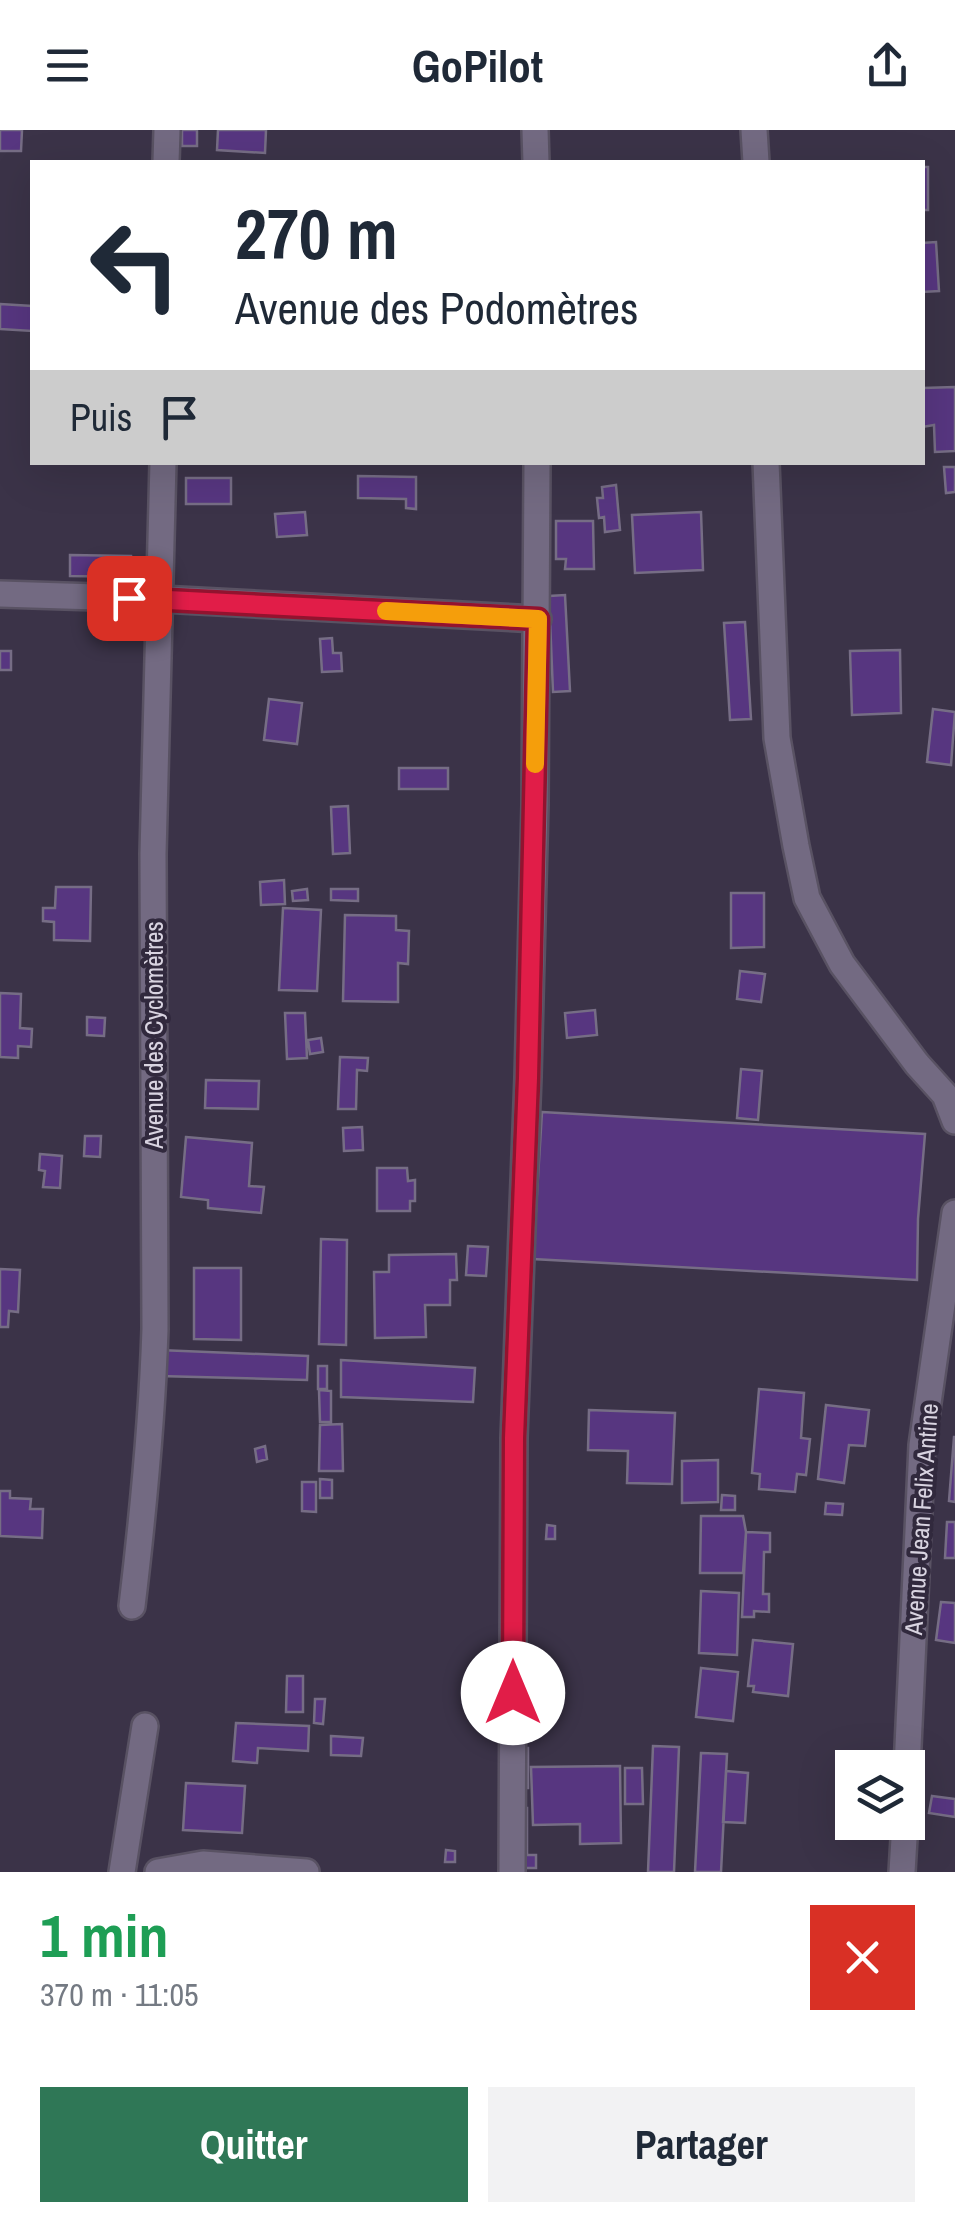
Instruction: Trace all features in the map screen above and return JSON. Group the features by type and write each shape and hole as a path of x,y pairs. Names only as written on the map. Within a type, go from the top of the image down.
{"street":[{"path":"166,160 167,130"},
{"path":"535,130 536,160"},
{"path":"754,130 756,160"},
{"name":"Avenue des Cyclomètres","path":"132,1606 146,1490 155,1328 153,854 163,465"},
{"path":"512,1872 514,1438 528,1078 538,619 537,465"},
{"path":"766,465 776,722 780,764 807,898 842,964 945,1095 955,1121"},
{"path":"0,594 538,619"},
{"name":"Avenue Jean Felix Antine","path":"908,1750 922,1445 955,1213"},
{"path":"122,1872 145,1726"},
{"path":"902,1872 903,1840"},
{"path":"158,1872 203,1864 306,1872"}],"building":[{"path":"0,130 22,130 21,151 0,151"},
{"path":"182,130 197,130 197,146 182,146"},
{"path":"218,130 266,130 265,153 217,150"},
{"path":"925,167 928,167 925,210"},
{"path":"936,242 939,291 925,292 925,243"},
{"path":"0,304 30,306 30,331 0,329"},
{"path":"955,387 955,451 935,452 934,425 925,426 925,388"},
{"path":"944,467 955,467 955,492 946,493"},
{"path":"358,476 416,477 416,509 406,508 406,499 358,498"},
{"path":"186,478 231,478 231,504 186,504"},
{"path":"616,485 620,530 605,532 597,498 603,498 602,487"},
{"path":"305,512 307,535 277,537 275,514"},
{"path":"701,512 703,570 635,573 632,515"},
{"path":"556,521 593,521 594,569 565,569 566,559 556,559"},
{"path":"70,555 131,556 131,577 70,576"},
{"path":"565,595 570,691 553,692 549,596"},
{"path":"745,622 751,719 730,720 724,623"},
{"path":"332,638 333,653 341,653 342,671 322,672 320,639"},
{"path":"900,650 901,713 852,715 850,651"},
{"path":"0,651 11,651 11,670 0,670"},
{"path":"269,699 302,703 297,744 264,740"},
{"path":"933,709 955,712 951,765 927,762"},
{"path":"399,768 448,768 448,789 399,789"},
{"path":"348,806 350,853 333,854 331,807"},
{"path":"284,880 285,904 261,905 260,882"},
{"path":"56,887 91,887 90,941 54,940 54,922 43,921 43,908 55,908"},
{"path":"307,889 308,900 293,901 292,891"},
{"path":"331,889 358,889 358,901 331,900"},
{"path":"731,893 764,893 764,947 731,948"},
{"path":"283,908 321,910 317,991 279,990"},
{"path":"345,915 396,916 396,930 409,931 408,964 398,963 398,1002 343,1001"},
{"path":"740,971 765,974 761,1002 737,999"},
{"path":"0,993 21,994 20,1028 32,1029 31,1047 18,1046 18,1058 0,1057"},
{"path":"595,1010 597,1035 567,1038 565,1013"},
{"path":"285,1013 305,1013 307,1058 287,1059"},
{"path":"87,1017 105,1018 104,1036 87,1035"},
{"path":"321,1038 323,1052 310,1054 308,1040"},
{"path":"340,1057 368,1058 367,1071 357,1070 356,1109 338,1109"},
{"path":"741,1069 762,1071 758,1120 737,1118"},
{"path":"206,1080 259,1081 258,1109 205,1108"},
{"path":"542,1112 925,1134 917,1280 533,1259"},
{"path":"362,1127 363,1150 344,1151 343,1128"},
{"path":"85,1136 101,1136 100,1157 84,1156"},
{"path":"186,1137 252,1143 249,1186 264,1187 261,1213 208,1208 208,1200 181,1197"},
{"path":"40,1154 62,1156 60,1188 43,1187 45,1171 39,1170"},
{"path":"377,1168 407,1168 408,1181 415,1180 415,1201 410,1201 410,1211 377,1211"},
{"path":"321,1239 347,1240 346,1345 319,1344"},
{"path":"468,1246 488,1247 486,1276 466,1275"},
{"path":"456,1254 457,1280 450,1280 450,1305 425,1305 426,1337 375,1338 374,1272 389,1272 389,1255"},
{"path":"194,1268 241,1268 241,1340 194,1339"},
{"path":"0,1269 20,1270 18,1312 9,1311 8,1327 0,1327"},
{"path":"159,1350 308,1356 307,1380 159,1376"},
{"path":"341,1360 475,1368 473,1402 341,1397"},
{"path":"318,1366 327,1366 327,1389 318,1389"},
{"path":"759,1389 804,1393 801,1438 810,1439 806,1475 797,1474 795,1492 759,1489 760,1474 752,1473"},
{"path":"319,1390 331,1391 331,1422 320,1422"},
{"path":"826,1405 869,1410 865,1446 849,1445 844,1483 818,1479"},
{"path":"589,1410 675,1413 672,1484 627,1483 628,1451 588,1450"},
{"path":"342,1424 343,1471 319,1471 320,1425"},
{"path":"955,1437 955,1502 949,1501"},
{"path":"265,1446 267,1459 257,1462 255,1449"},
{"path":"718,1460 718,1502 682,1503 682,1461"},
{"path":"320,1479 332,1480 332,1498 320,1498"},
{"path":"302,1482 316,1482 316,1512 302,1511"},
{"path":"0,1491 10,1491 10,1498 31,1499 30,1509 43,1509 42,1538 0,1536"},
{"path":"722,1495 735,1496 735,1510 721,1510"},
{"path":"826,1503 843,1504 842,1515 825,1514"},
{"path":"701,1516 743,1516 743,1573 700,1573"},
{"path":"947,1522 955,1522 955,1558 945,1558"},
{"path":"547,1525 555,1526 555,1539 546,1539"},
{"path":"746,1532 770,1533 770,1552 764,1552 763,1594 769,1594 769,1612 754,1611 754,1617 742,1617"},
{"path":"701,1591 739,1593 737,1655 699,1653"},
{"path":"941,1602 955,1603 955,1643 936,1640"},
{"path":"753,1640 793,1644 788,1696 753,1692 754,1686 748,1686"},
{"path":"701,1668 738,1672 733,1721 696,1717"},
{"path":"287,1676 303,1676 303,1712 286,1712"},
{"path":"315,1699 325,1699 323,1724 314,1723"},
{"path":"236,1723 309,1726 308,1751 258,1748 257,1763 233,1761"},
{"path":"331,1736 363,1738 361,1756 331,1755"},
{"path":"653,1746 679,1747 674,1872 648,1872"},
{"path":"514,1748 528,1748 528,1788 515,1788"},
{"path":"701,1753 727,1754 721,1872 695,1872"},
{"path":"620,1766 621,1843 580,1844 580,1824 533,1825 531,1767"},
{"path":"625,1768 642,1768 643,1804 625,1804"},
{"path":"726,1771 748,1773 745,1823 723,1822"},
{"path":"186,1783 245,1786 242,1833 183,1830"},
{"path":"932,1796 955,1799 955,1817 929,1813"},
{"path":"514,1808 527,1808 527,1855 536,1855 536,1868 514,1868"},
{"path":"446,1850 455,1851 455,1862 445,1862"}],"slow traffic":[{"path":"386,611 538,619 535,764"}],"route":[{"path":"129,598 538,619 528,1078 514,1438 513,1693"}]}
